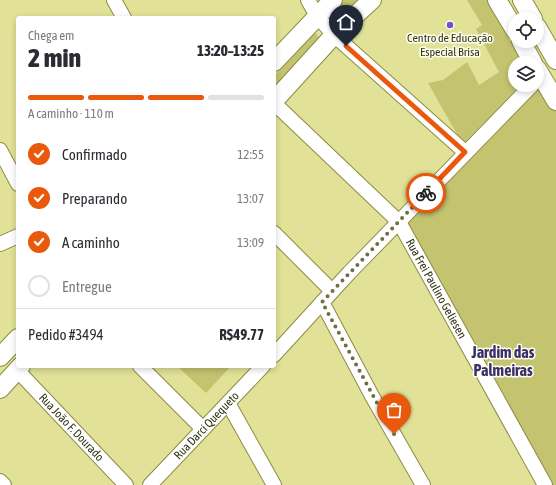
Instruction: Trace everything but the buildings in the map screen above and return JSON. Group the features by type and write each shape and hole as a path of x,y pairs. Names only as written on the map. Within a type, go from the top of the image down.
{"street":[{"path":"114,0 123,16"},
{"path":"308,0 317,16 334,35 465,152"},
{"path":"276,60 334,0"},
{"path":"276,100 334,35 372,0"},
{"path":"497,0 508,18"},
{"path":"522,0 529,12"},
{"path":"544,38 555,56 544,66"},
{"path":"544,85 556,101"},
{"path":"276,353 332,291 465,152 520,92"},
{"name":"Rua Frei Paulino Geliesen","path":"276,104 399,222 545,485"},
{"path":"0,150 16,180"},
{"path":"276,235 332,291"},
{"path":"0,244 16,237"},
{"path":"322,302 372,396 423,485"},
{"path":"0,357 16,340"},
{"path":"0,389 19,368"},
{"name":"Rua João F. Dourado","path":"19,368 126,485"},
{"path":"142,368 204,429"},
{"name":"Rua Darci Quequeto","path":"150,485 261,368"},
{"path":"228,404 274,485"},
{"path":"0,480 4,485"}],"shaded area":[{"path":"343,0 358,0 334,24 327,18"},
{"path":"467,0 491,0 508,26 508,48 523,48 528,56 508,56 508,92 544,91 556,102 556,485 545,485 399,222 466,150 428,83 443,80 467,62 479,85 499,72 476,29 482,25"},
{"path":"315,33 323,42 276,91 276,74"},
{"path":"179,368 229,368 206,393"}],"way so far":[{"path":"394,434 322,302 426,193"}],"place":[{"name":"Centro de Educação Especial Brisa","path":"450,25"}],"district":[{"name":"Jardim das Palmeiras","path":"503,361"}],"route":[{"path":"346,46 465,152 426,193"}]}
